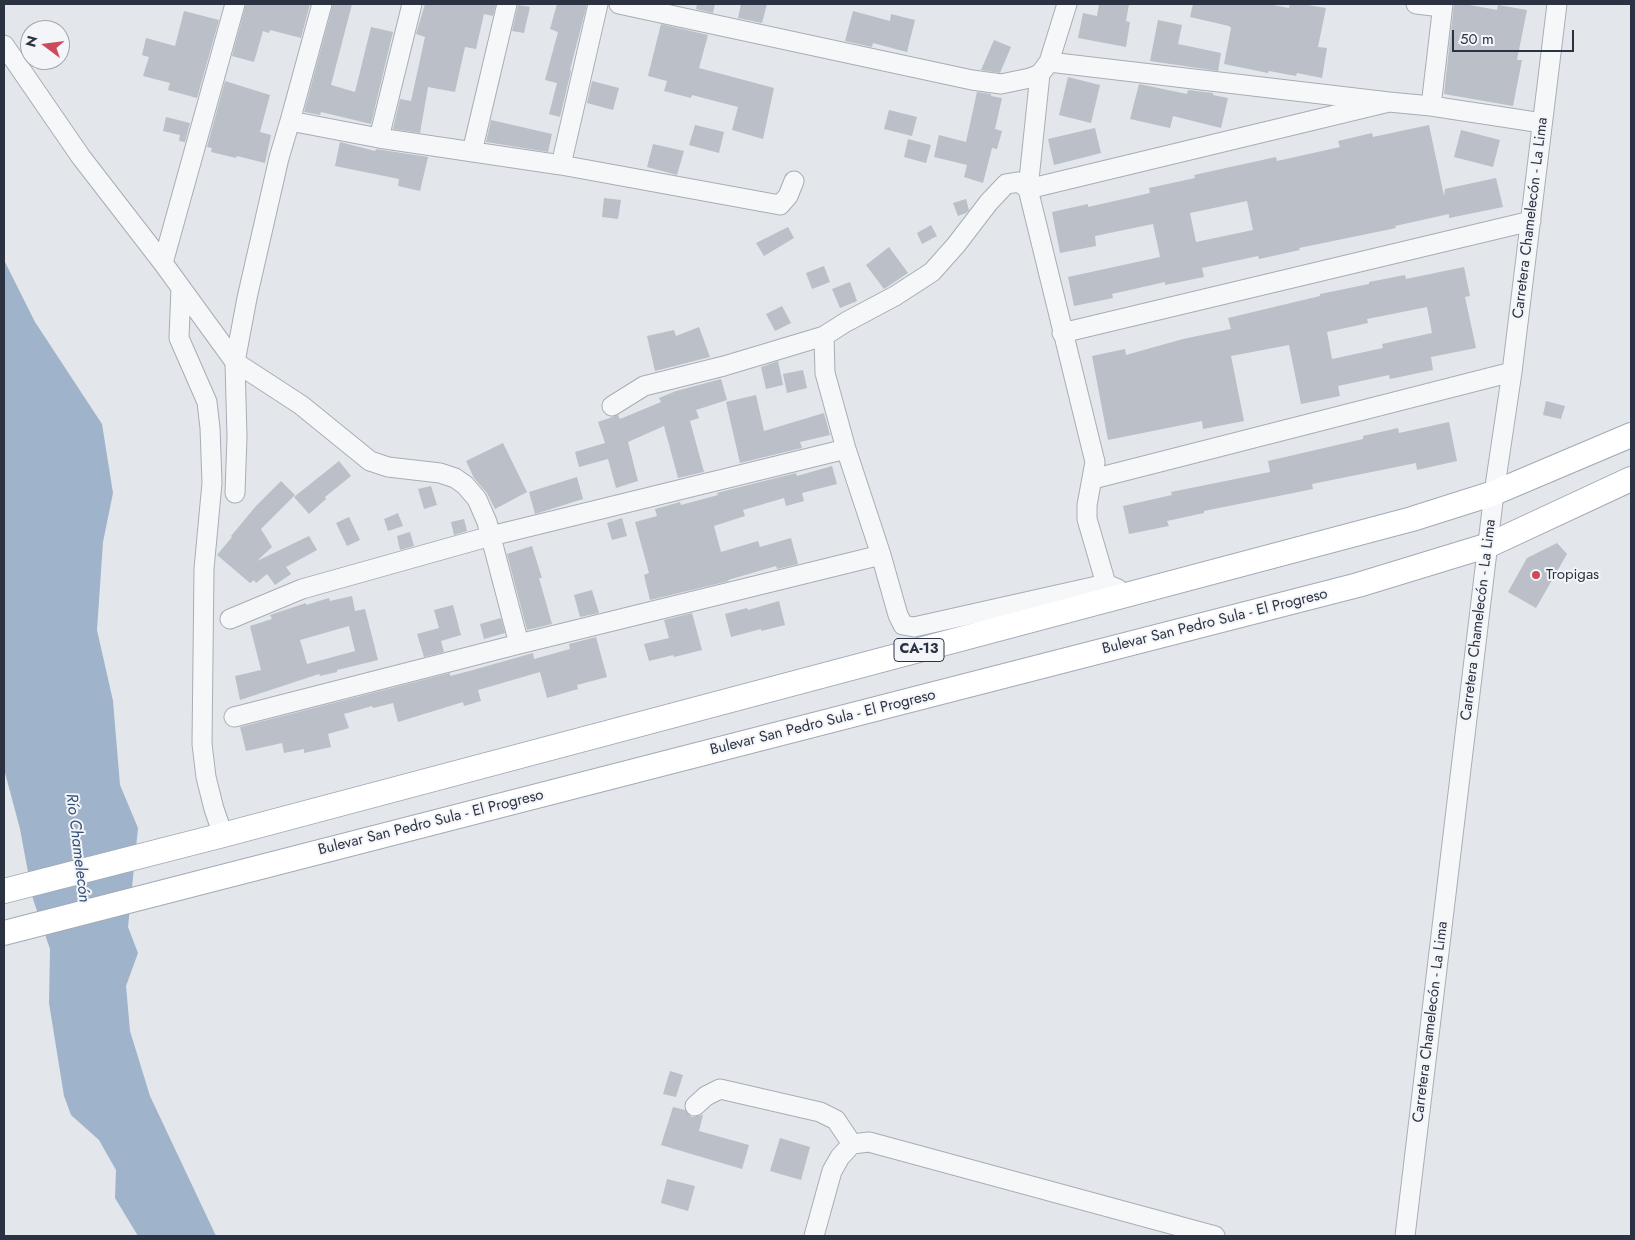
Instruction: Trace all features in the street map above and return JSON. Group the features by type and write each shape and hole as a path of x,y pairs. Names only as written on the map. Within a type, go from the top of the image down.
{"main road":[{"name":"CA-13","path":"4,891 1412,520 1494,493 1631,436"},
{"name":"Bulevar San Pedro Sula - El Progreso","path":"4,933 1358,585 1489,545 1631,480"}],"street":[{"path":"163,264 235,4"},
{"path":"236,493 235,362 246,298 276,167 322,4"},
{"path":"379,138 412,4"},
{"path":"472,152 507,4"},
{"path":"561,165 598,4"},
{"path":"619,4 972,80 1000,84 1030,78 1044,68 1431,106 1542,123"},
{"path":"1067,4 1044,68 1028,189 1095,462 1088,494 1087,519 1106,584"},
{"path":"1416,4 1442,5 1431,106"},
{"name":"Carretera Chamelecón - La Lima","path":"1405,1236 1494,493 1512,372 1557,4"},
{"path":"4,45 81,157 235,362 301,405 370,461 388,467 440,473 455,478 465,485 477,499 491,536 519,644"},
{"path":"1028,189 1389,102"},
{"path":"290,121 379,138 561,165 780,205 788,196 794,181"},
{"path":"612,406 644,386 724,366 824,336 895,296 932,272 1006,184 1019,182 1028,189"},
{"path":"1062,333 1531,221"},
{"path":"181,288 179,338 207,402 210,428 212,483 204,569 202,744 208,785 223,834"},
{"path":"824,336 825,373 846,449 881,555 898,615 903,625 914,627 1106,584 1130,595"},
{"path":"1093,478 1512,372"},
{"path":"230,620 302,589 491,536 846,449"},
{"path":"234,717 519,644 881,555"},
{"path":"695,1106 706,1096 720,1089 820,1112 836,1120 852,1144"},
{"path":"814,1236 832,1171 840,1157 852,1144 869,1142 1215,1236"}],"water":[{"name":"Río Chamelecón","path":"4,260 35,322 102,424 113,493 103,542 97,630 113,701 120,785 138,828 128,927 138,953 126,986 130,1031 150,1096 216,1236 138,1236 115,1198 116,1170 99,1140 71,1115 64,1096 49,1003 50,949 33,899 20,829 4,769"}],"building":[{"path":"246,4 310,4 301,38 270,30 269,33 263,31 254,62 232,56"},
{"path":"333,4 352,4 331,85 355,92 371,27 393,32 371,124 321,112 320,115 304,112"},
{"path":"425,4 496,4 493,16 484,14 476,49 465,47 455,92 428,87 420,133 393,129 400,99 411,101 425,37 416,34"},
{"path":"557,4 587,4 560,117 549,114 557,83 545,80 558,32 550,29"},
{"path":"697,4 715,4 713,13 696,9"},
{"path":"741,4 767,4 762,23 738,18"},
{"path":"1099,4 1129,4 1126,21 1130,22 1126,47 1078,38 1083,13 1097,16"},
{"path":"1193,4 1267,4 1289,8 1290,4 1301,4 1326,8 1318,47 1327,48 1322,78 1297,73 1296,76 1269,71 1268,73 1224,64 1231,28 1190,17"},
{"path":"1454,4 1497,10 1498,5 1527,10 1517,60 1522,60 1513,106 1444,94"},
{"path":"518,5 530,7 524,33 512,31"},
{"path":"184,11 219,20 197,98 168,90 170,83 143,76 149,57 142,55 146,38 175,46"},
{"path":"853,11 890,21 891,14 915,20 907,52 873,43 872,47 845,41"},
{"path":"1158,20 1182,25 1178,44 1221,53 1218,71 1150,61"},
{"path":"661,24 708,35 699,68 774,88 763,139 732,130 738,107 692,95 691,98 664,91 667,81 648,76"},
{"path":"994,40 1011,47 1000,73 981,70"},
{"path":"1068,77 1100,85 1091,123 1059,115"},
{"path":"225,81 270,95 260,132 271,135 265,163 211,152 212,148 207,147"},
{"path":"592,81 619,88 613,110 587,103"},
{"path":"1139,84 1187,94 1188,90 1213,93 1213,95 1228,98 1221,128 1173,116 1170,128 1130,119"},
{"path":"977,92 1002,98 995,129 1002,131 997,149 992,148 983,183 964,177 967,165 934,157 939,135 966,142"},
{"path":"889,110 917,117 912,136 884,129"},
{"path":"166,117 190,123 185,142 179,141 180,135 163,131"},
{"path":"491,120 552,134 548,152 486,142"},
{"path":"695,125 724,132 719,153 689,145"},
{"path":"1429,125 1444,196 1445,189 1496,178 1503,207 1449,218 1449,214 1259,259 1258,256 1202,268 1204,277 1165,285 1165,282 1112,294 1113,298 1074,306 1068,277 1160,257 1153,224 1095,236 1096,246 1060,253 1052,212 1088,204 1088,207 1150,193 1149,188 1195,178 1194,175 1276,157 1277,161 1340,147 1338,141 1372,133 1373,137","holes":["1247,201 1253,230 1196,242 1190,213"]},
{"path":"1095,128 1101,153 1054,165 1048,139"},
{"path":"1461,130 1500,140 1493,167 1454,157"},
{"path":"908,139 931,145 926,163 904,157"},
{"path":"340,142 375,151 376,149 428,157 420,191 398,186 399,179 335,166"},
{"path":"653,144 684,151 677,175 647,167"},
{"path":"604,198 621,200 618,219 602,217"},
{"path":"966,199 969,210 958,216 953,203"},
{"path":"931,225 937,236 922,244 917,233"},
{"path":"788,227 794,238 764,256 756,243"},
{"path":"889,247 908,273 884,289 866,265"},
{"path":"824,266 830,282 812,289 806,273"},
{"path":"1464,267 1470,296 1465,297 1476,348 1431,357 1433,370 1390,379 1389,375 1338,386 1340,396 1301,404 1289,345 1231,356 1244,421 1203,429 1202,421 1108,440 1092,356 1125,349 1126,355 1183,339 1231,329 1228,318 1320,296 1320,294 1369,284 1369,282 1405,275 1406,279","holes":["1427,307 1432,333 1382,344 1383,348 1332,359 1327,332 1368,323 1367,319"]},
{"path":"850,282 857,301 840,308 832,289"},
{"path":"782,306 791,323 775,331 766,314"},
{"path":"699,327 710,357 655,371 647,336 674,330 676,336"},
{"path":"778,361 783,385 766,389 761,367"},
{"path":"803,370 807,388 787,393 783,374"},
{"path":"721,379 727,400 696,410 699,418 690,421 704,472 678,478 664,426 628,442 638,481 616,488 608,459 579,467 575,452 605,443 598,422 618,415 620,419 661,402 659,398 676,391"},
{"path":"756,395 764,431 824,413 830,435 800,442 802,448 740,463 726,402"},
{"path":"1546,401 1565,406 1561,419 1543,415"},
{"path":"1449,422 1457,461 1417,470 1416,463 1312,484 1313,489 1204,511 1204,513 1167,521 1169,526 1129,534 1123,506 1172,495 1171,492 1270,472 1268,461 1363,439 1363,436 1398,428 1399,433"},
{"path":"503,443 527,492 495,509 487,493 474,478 466,461"},
{"path":"339,461 351,476 325,497 326,499 309,514 294,497"},
{"path":"832,466 837,484 802,493 804,501 786,506 784,498 743,510 745,516 714,526 721,552 758,541 760,547 791,538 798,564 777,569 776,566 729,581 650,600 644,575 649,573 635,522 657,516 655,509 680,502 681,505 718,495 717,493 732,489 796,473 797,476"},
{"path":"577,477 583,499 535,514 529,492"},
{"path":"281,481 295,495 261,529 272,547 257,561 309,536 317,550 286,567 291,574 275,585 267,574 256,583 254,580 250,583 217,555 256,506"},
{"path":"431,486 437,505 424,509 418,489"},
{"path":"398,513 403,526 388,531 384,519"},
{"path":"349,517 360,540 347,546 336,523"},
{"path":"622,518 627,536 612,540 607,523"},
{"path":"464,519 467,531 454,535 451,522"},
{"path":"410,532 414,546 400,550 397,536"},
{"name":"Tropigas","path":"1557,543 1567,554 1536,608 1508,592 1527,558"},
{"path":"532,546 542,578 539,578 552,624 527,630 507,554"},
{"path":"592,590 599,613 580,617 574,595"},
{"path":"352,596 355,611 365,609 378,660 337,670 337,672 320,676 319,674 240,700 235,676 261,670 250,626 272,619 270,615 306,603 306,605 329,598 330,601","holes":["349,626 355,651 307,664 300,640"]},
{"path":"779,601 785,625 731,637 725,614"},
{"path":"453,605 461,635 441,641 444,652 424,657 417,634 439,628 434,610"},
{"path":"692,613 702,650 649,661 644,644 669,638 664,620"},
{"path":"501,618 505,633 484,639 480,624"},
{"path":"596,637 607,677 577,685 578,689 547,698 540,672 478,690 481,701 464,706 463,702 398,722 393,703 373,708 372,706 344,714 349,728 328,734 331,747 304,753 304,749 284,753 282,743 246,751 240,727 450,673 450,676 533,653 534,659 570,649 569,644"},
{"path":"670,1071 683,1075 676,1097 663,1094"},
{"path":"673,1107 685,1110 692,1117 703,1115 699,1131 749,1145 742,1169 661,1145"},
{"path":"780,1138 810,1147 801,1180 770,1171"},
{"path":"667,1179 695,1186 688,1211 661,1203"}],"place":[{"name":"Tropigas","path":"1536,575"}]}
